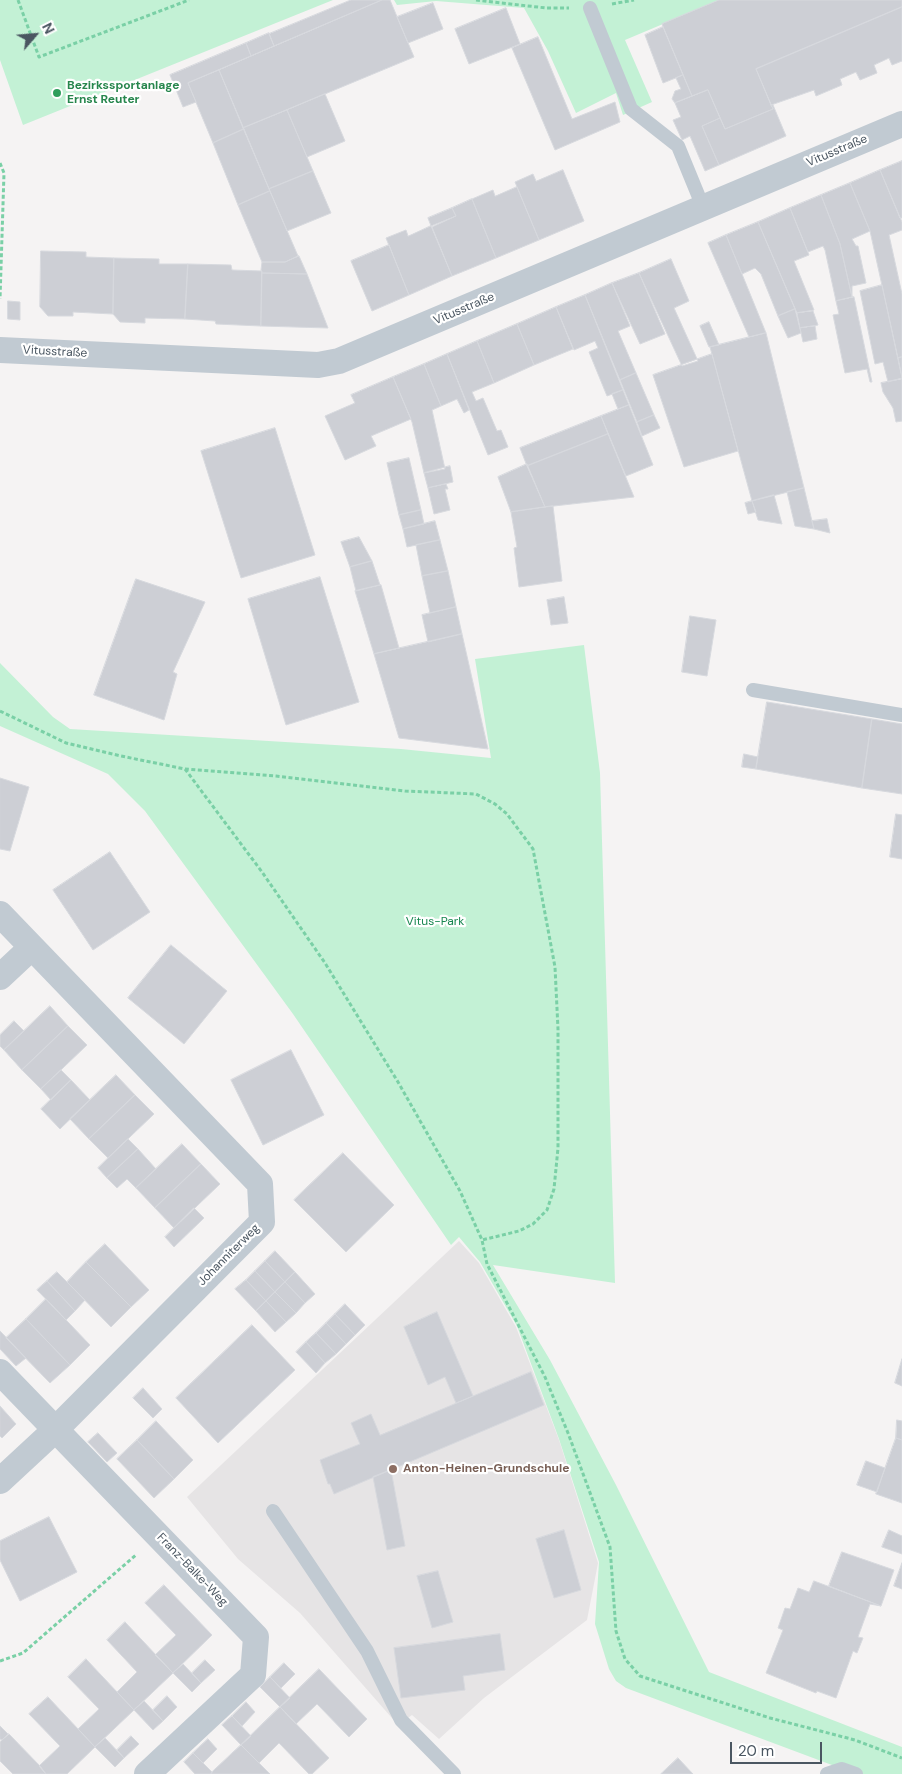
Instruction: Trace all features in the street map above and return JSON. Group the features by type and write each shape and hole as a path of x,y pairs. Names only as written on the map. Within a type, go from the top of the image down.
{"street":[{"name":"Vitusstraße","path":"0,350 318,365 339,362 902,124"},
{"name":"Johanniterweg","path":"0,914 260,1184 262,1222 55,1430 0,1481"},
{"path":"0,977 31,948"},
{"name":"Franz-Balke-Weg","path":"0,1372 256,1637 253,1675 147,1774"}],"lane":[{"path":"590,8 631,109 678,146 704,207"},
{"path":"753,690 902,715"},
{"path":"273,1511 367,1651 401,1720 454,1774"},
{"path":"827,1774 842,1769 856,1774"}],"path":[{"path":"18,0 39,56 189,0"},
{"path":"476,0 546,8 590,8 634,0"},
{"path":"0,163 4,173 0,299"},
{"path":"0,711 66,743 185,769 276,776 405,791 476,794 496,804 507,814 533,849 555,967 558,1029 558,1148 554,1189 547,1210 533,1224 519,1231 482,1240"},
{"path":"185,769 262,872 325,963 460,1191 482,1240 487,1264 545,1377 610,1547 616,1631 625,1659 640,1676 770,1718 855,1740 902,1758"},
{"path":"0,1661 23,1653 158,1535"}],"shaded area":[{"name":"Anton-Heinen-Grundschule","path":"459,1241 479,1263 516,1327 559,1440 598,1563 587,1620 484,1698 439,1739 412,1715 398,1725 300,1613 238,1559 187,1497"}],"green space":[{"name":"Bezirkssportanlage Ernst Reuter","path":"0,0 333,0 23,125 0,60"},
{"path":"394,0 720,0 625,40 652,102 623,115 616,93 576,113 548,51 524,8 436,1 397,5"},
{"name":"Vitus-Park","path":"584,645 600,773 615,1283 493,1265 550,1360 616,1485 709,1672 902,1747 902,1774 856,1774 626,1688 616,1681 609,1669 595,1624 599,1562 559,1439 517,1326 480,1262 459,1237 451,1245 293,1014 145,811 108,774 0,726 0,663 53,717 70,729 401,749 491,758 475,659"}],"building":[{"path":"351,0 382,0 274,46 269,34"},
{"path":"382,0 390,0 414,57 243,128 219,70"},
{"path":"719,0 902,0 902,7 756,69 773,109 725,129 708,90 692,96 662,24"},
{"path":"433,3 443,29 408,43 397,17"},
{"path":"902,7 902,61 892,65 889,58 874,65 877,73 860,80 856,72 840,79 842,85 816,96 814,90 771,105 756,69"},
{"path":"506,8 520,44 469,64 455,29"},
{"path":"663,27 683,75 663,83 645,35"},
{"path":"269,33 274,46 251,56 246,43"},
{"path":"538,37 572,119 615,102 620,122 555,150 512,48"},
{"path":"246,43 251,56 188,83 196,102 183,107 170,75"},
{"path":"219,70 244,129 213,143 188,83"},
{"path":"683,75 692,96 675,103 672,99 675,91 681,89 676,78"},
{"path":"708,90 720,118 702,126 719,165 705,171 690,136 682,140 673,120 681,117 675,103"},
{"path":"325,94 345,141 307,157 287,110"},
{"path":"771,105 773,105 786,136 719,165 702,126 720,118 725,129 773,109"},
{"path":"287,110 313,171 269,189 243,128"},
{"path":"244,129 270,191 238,205 213,143"},
{"path":"902,161 902,218 900,218 880,170"},
{"path":"563,170 584,221 539,240 515,182 533,174 536,181"},
{"path":"880,170 902,222 902,230 889,235 902,294 902,357 898,358 870,231 850,183"},
{"path":"313,171 331,213 287,231 269,189"},
{"path":"850,183 870,231 852,239 856,246 858,246 866,283 852,286 852,297 840,244 821,195"},
{"path":"517,187 539,240 496,258 472,199 493,190 495,196"},
{"path":"270,191 298,256 285,262 262,262 238,205"},
{"path":"821,195 840,244 852,297 836,301 825,250 823,246 808,252 790,208"},
{"path":"472,199 496,258 452,276 432,227 456,216 452,208"},
{"path":"452,208 456,216 431,226 428,218"},
{"path":"790,208 809,255 794,261 814,310 797,313 758,222"},
{"path":"758,222 795,309 778,316 761,274 755,268 742,274 726,235"},
{"path":"431,226 452,276 409,295 386,238 406,230 408,236"},
{"path":"726,235 766,333 749,337 708,243"},
{"path":"389,245 409,295 372,311 351,261"},
{"path":"41,251 86,252 86,257 114,258 113,314 73,312 73,316 48,316 40,307"},
{"path":"299,256 307,274 262,273 262,262 285,262"},
{"path":"114,258 159,259 159,264 188,264 185,319 145,318 145,323 120,322 113,314"},
{"path":"671,259 689,301 674,308 698,361 682,366 639,273"},
{"path":"188,264 231,265 232,270 262,271 261,326 216,324 215,321 185,319"},
{"path":"262,273 307,274 328,328 261,326"},
{"path":"639,273 665,334 640,344 612,283"},
{"path":"612,283 630,326 618,331 636,373 620,380 585,295"},
{"path":"882,285 902,378 888,382 883,362 875,364 860,291"},
{"path":"585,295 623,390 607,396 589,352 598,348 595,341 574,350 556,307"},
{"path":"854,297 872,382 870,382 867,369 845,373 833,315 839,314 836,301"},
{"path":"8,301 20,302 20,320 8,319"},
{"path":"556,307 573,349 534,365 517,324"},
{"path":"795,309 801,333 788,338 778,316"},
{"path":"813,311 818,325 800,328 797,313"},
{"path":"709,322 719,345 709,347 700,326"},
{"path":"517,324 534,365 494,383 477,341"},
{"path":"815,326 817,339 803,342 800,328"},
{"path":"766,333 804,488 752,501 710,347"},
{"path":"477,341 494,383 472,392 476,401 483,398 497,431 501,430 508,447 488,455 447,354"},
{"path":"447,354 469,410 464,413 457,399 441,406 424,364"},
{"path":"712,354 738,451 684,467 653,375"},
{"path":"902,357 902,377 898,358"},
{"path":"424,364 441,406 432,410 445,469 424,473 412,422 393,377"},
{"path":"636,373 654,415 637,422 620,380"},
{"path":"393,377 411,419 371,436 376,446 345,460 325,416 355,403 351,395"},
{"path":"902,379 902,421 896,422 893,408 883,392 881,383"},
{"path":"623,390 629,405 618,409 612,394"},
{"path":"629,405 653,465 626,476 601,416"},
{"path":"654,415 660,428 642,436 637,422"},
{"path":"601,416 608,434 527,466 520,448"},
{"path":"275,428 315,555 241,578 201,451"},
{"path":"608,434 634,497 545,507 527,466"},
{"path":"409,458 421,510 399,515 387,463"},
{"path":"527,464 545,507 511,512 498,477"},
{"path":"450,466 453,482 428,488 424,473"},
{"path":"446,484 448,489 445,489 450,510 434,514 428,488"},
{"path":"804,488 814,529 795,526 787,492"},
{"path":"774,495 782,524 758,520 752,501"},
{"path":"752,501 756,512 748,514 745,503"},
{"path":"553,506 562,581 519,587 514,548 517,547 511,512"},
{"path":"421,510 424,524 403,529 399,515"},
{"path":"827,519 830,533 814,529 812,521"},
{"path":"435,521 440,540 407,547 403,529"},
{"path":"359,537 372,561 350,567 341,542"},
{"path":"440,540 448,571 422,576 416,545"},
{"path":"372,561 380,585 356,591 350,567"},
{"path":"448,571 456,607 430,613 422,576"},
{"path":"320,577 359,702 286,725 248,599"},
{"path":"136,579 205,602 173,672 177,674 164,720 94,695"},
{"path":"381,585 399,648 374,654 355,591"},
{"path":"564,597 568,623 551,625 547,600"},
{"path":"456,607 462,634 428,642 422,615"},
{"path":"690,616 716,620 707,676 682,672"},
{"path":"462,634 488,749 399,738 374,654"},
{"path":"767,702 872,719 862,788 756,769"},
{"path":"872,719 902,724 902,794 862,788"},
{"path":"744,754 758,757 756,769 742,767"},
{"path":"0,778 29,787 10,851 0,849"},
{"path":"896,814 902,815 902,859 890,857"},
{"path":"110,852 150,912 93,950 53,890"},
{"path":"171,945 227,991 184,1044 128,998"},
{"path":"50,1006 68,1026 22,1070 4,1050"},
{"path":"14,1021 24,1031 4,1050 0,1046 0,1035"},
{"path":"68,1026 87,1045 41,1089 22,1070"},
{"path":"291,1050 324,1115 263,1145 231,1080"},
{"path":"61,1070 71,1080 51,1100 41,1089"},
{"path":"116,1075 135,1095 89,1139 70,1119"},
{"path":"71,1080 90,1100 60,1129 41,1109"},
{"path":"135,1095 154,1114 108,1158 89,1139"},
{"path":"128,1139 138,1149 107,1178 98,1168"},
{"path":"182,1144 201,1164 155,1208 136,1188"},
{"path":"138,1149 156,1169 136,1188 127,1179 117,1188 107,1178"},
{"path":"343,1153 394,1205 346,1252 294,1200"},
{"path":"201,1164 220,1184 174,1228 155,1208"},
{"path":"194,1208 204,1218 174,1247 165,1237"},
{"path":"105,1244 149,1290 131,1307 86,1262"},
{"path":"275,1251 295,1272 285,1282 265,1261"},
{"path":"265,1261 285,1282 275,1292 255,1271"},
{"path":"86,1262 131,1307 111,1327 67,1282"},
{"path":"255,1271 275,1292 266,1301 246,1280"},
{"path":"57,1272 85,1300 75,1311 47,1281"},
{"path":"295,1272 315,1294 305,1303 285,1282"},
{"path":"246,1280 266,1301 256,1311 235,1289"},
{"path":"47,1281 75,1311 66,1320 37,1290"},
{"path":"285,1282 305,1303 296,1313 275,1292"},
{"path":"275,1292 296,1313 286,1322 266,1301"},
{"path":"46,1299 90,1345 70,1365 26,1319"},
{"path":"266,1301 286,1322 275,1332 256,1311"},
{"path":"345,1304 365,1325 355,1335 335,1314"},
{"path":"437,1312 473,1396 456,1403 445,1377 428,1385 404,1327"},
{"path":"335,1314 355,1335 346,1344 326,1323"},
{"path":"26,1319 70,1365 50,1383 6,1338"},
{"path":"326,1323 346,1344 336,1354 316,1333"},
{"path":"252,1325 295,1370 218,1443 176,1398"},
{"path":"0,1331 26,1358 16,1366 0,1349"},
{"path":"316,1333 336,1354 325,1363 306,1342"},
{"path":"306,1342 325,1363 316,1373 296,1352"},
{"path":"902,1359 902,1386 895,1383"},
{"path":"531,1372 544,1405 334,1494 330,1484 328,1484 320,1460 360,1444 351,1423 371,1414 380,1435"},
{"path":"143,1388 162,1409 153,1418 133,1398"},
{"path":"0,1406 16,1424 2,1438 0,1436"},
{"path":"897,1420 902,1421 902,1440 896,1438"},
{"path":"156,1421 193,1460 174,1479 137,1440"},
{"path":"98,1433 117,1453 107,1462 88,1442"},
{"path":"896,1438 902,1440 902,1503 876,1494"},
{"path":"137,1440 174,1479 154,1498 117,1459"},
{"path":"866,1461 885,1468 877,1492 857,1485"},
{"path":"391,1470 405,1546 387,1550 373,1477"},
{"path":"49,1517 77,1572 20,1601 0,1560 0,1541"},
{"path":"564,1530 581,1590 554,1598 536,1539"},
{"path":"889,1530 902,1536 902,1554 882,1547"},
{"path":"842,1552 894,1570 881,1606 829,1586"},
{"path":"902,1563 902,1589 894,1586"},
{"path":"438,1571 453,1622 432,1628 417,1576"},
{"path":"814,1581 881,1606 870,1604 858,1637 863,1638 857,1653 853,1651 836,1698 817,1691 816,1693 766,1673 783,1630 778,1628 785,1608 790,1609 798,1588 809,1592"},
{"path":"164,1585 212,1635 173,1673 155,1655 176,1635 145,1603"},
{"path":"125,1622 173,1673 134,1710 117,1692 137,1672 107,1640"},
{"path":"500,1634 505,1670 463,1676 465,1690 401,1698 394,1648"},
{"path":"86,1659 134,1710 95,1747 78,1729 99,1709 68,1677"},
{"path":"205,1660 215,1670 201,1683 192,1673"},
{"path":"284,1663 295,1674 281,1688 270,1677"},
{"path":"183,1664 201,1683 192,1692 173,1673"},
{"path":"319,1669 367,1719 349,1737 317,1704 296,1724 280,1707"},
{"path":"270,1677 290,1698 280,1707 260,1687"},
{"path":"167,1696 177,1707 163,1721 153,1710"},
{"path":"48,1697 95,1747 67,1774 46,1774 39,1766 60,1746 29,1714"},
{"path":"144,1701 163,1721 153,1730 134,1710"},
{"path":"246,1702 255,1712 242,1726 232,1716"},
{"path":"280,1707 329,1758 312,1774 309,1774 279,1743 259,1763 241,1745"},
{"path":"232,1716 251,1736 241,1745 222,1725"},
{"path":"0,1726 8,1734 2,1740 0,1739"},
{"path":"9,1734 46,1774 13,1774 0,1761 0,1742"},
{"path":"131,1736 139,1744 124,1758 117,1750"},
{"path":"105,1738 124,1758 115,1767 95,1747"},
{"path":"208,1739 217,1749 203,1763 193,1753"},
{"path":"241,1745 270,1774 211,1774 212,1772"},
{"path":"193,1753 212,1772 211,1774 195,1774 184,1762"},
{"path":"678,1758 693,1774 661,1774"}],"place":[{"name":"Bezirkssportanlage Ernst Reuter","path":"57,93"},
{"name":"Anton-Heinen-Grundschule","path":"393,1469"}]}
